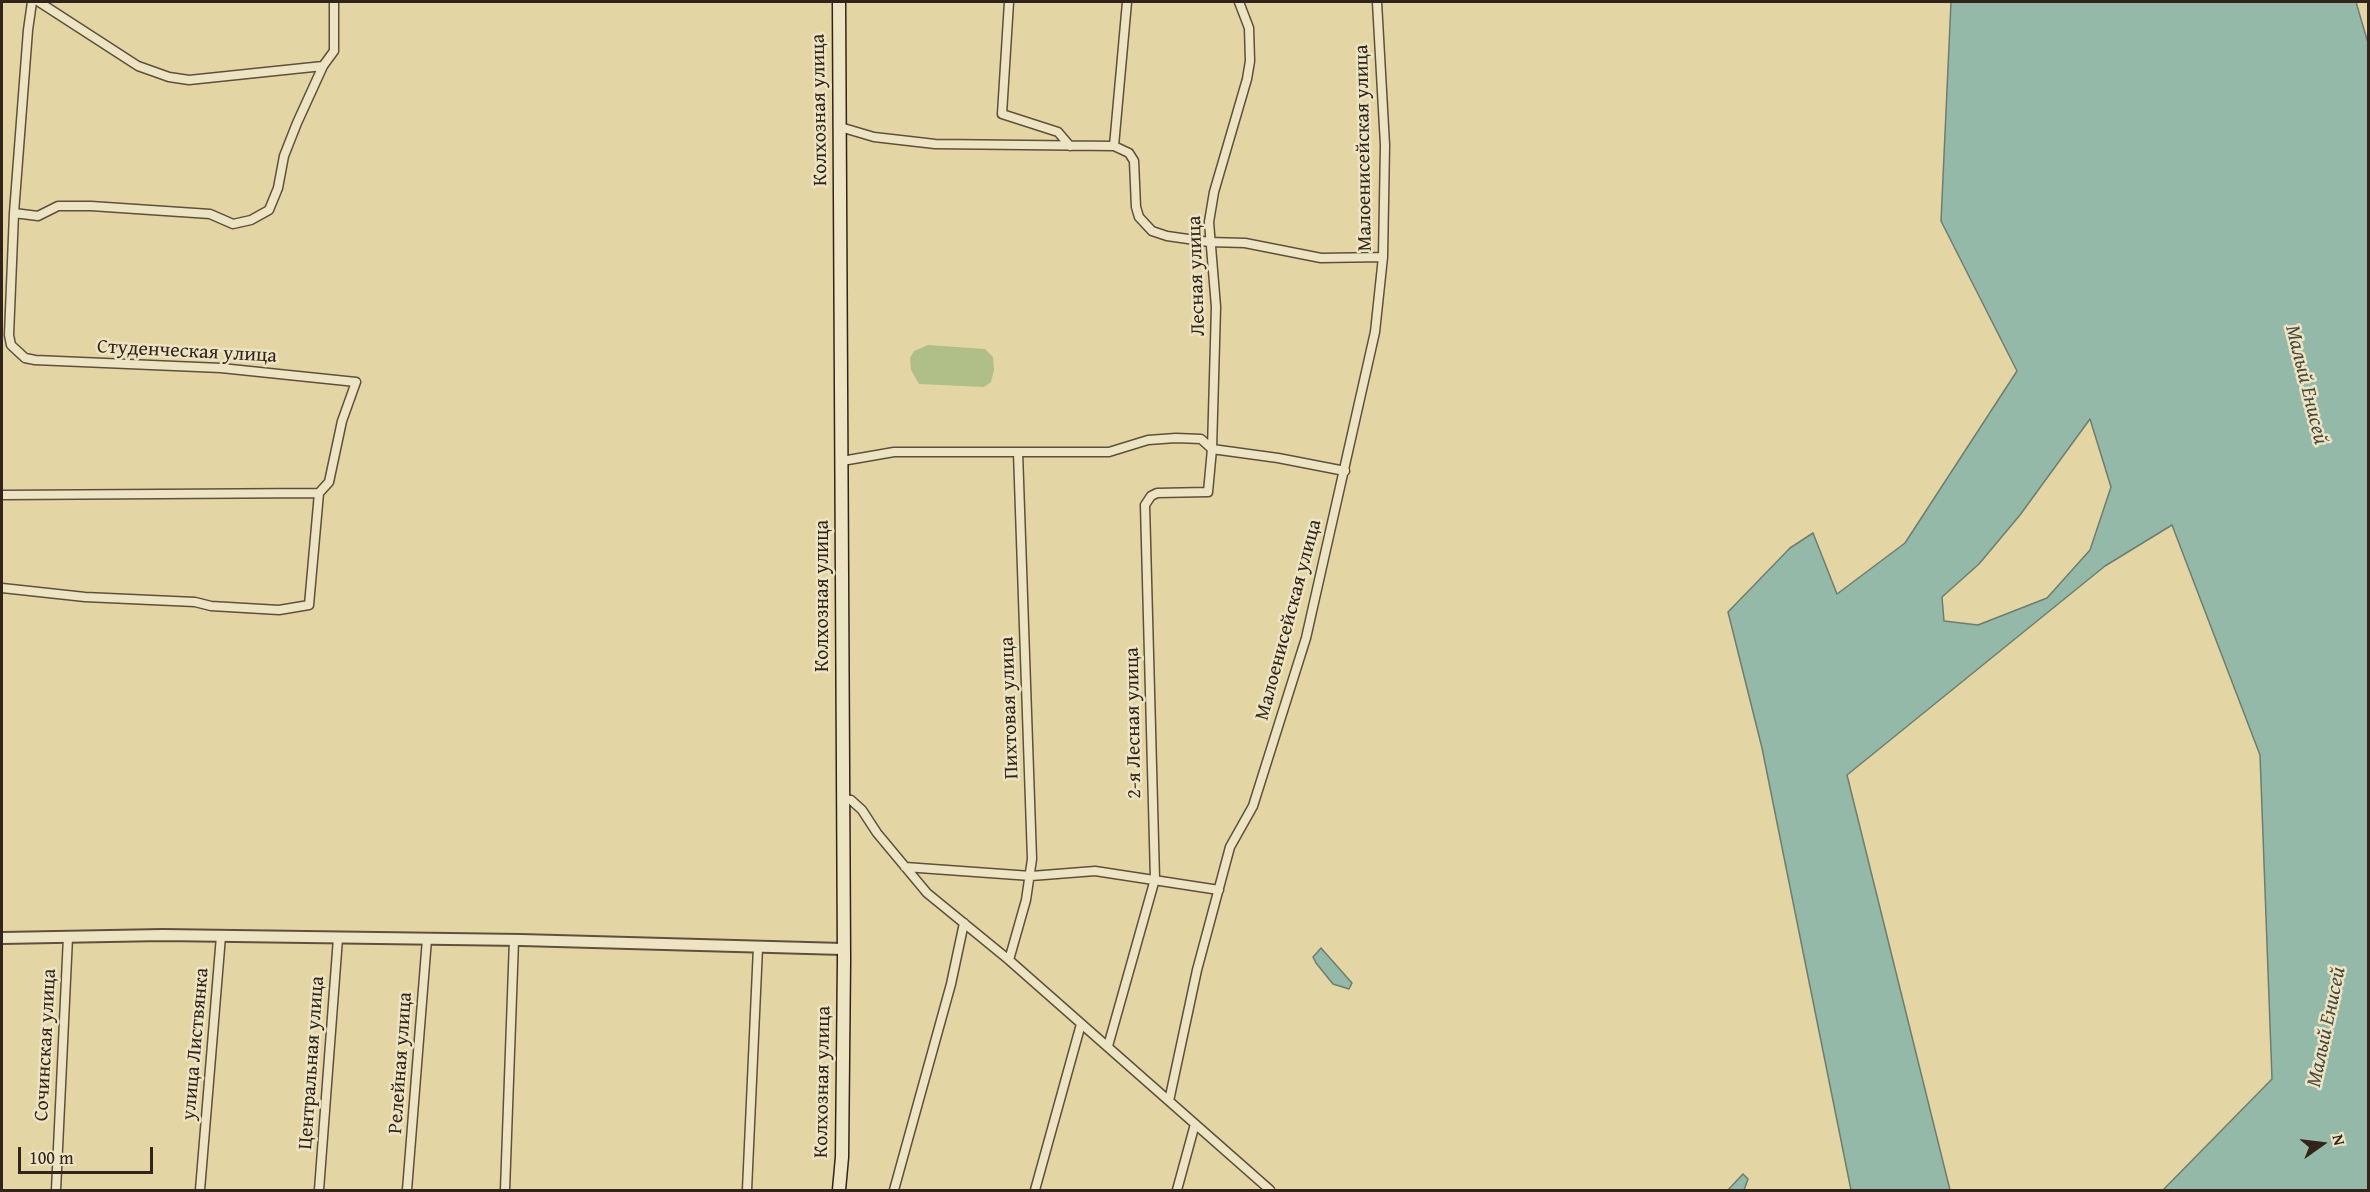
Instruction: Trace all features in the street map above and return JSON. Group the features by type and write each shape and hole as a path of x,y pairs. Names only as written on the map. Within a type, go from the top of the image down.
{"main road":[{"name":"Колхозная улица","path":"839,2 843,799 842,1157 839,1191"}],"street":[{"path":"32,2 14,213 38,216 58,206 91,206 210,214 233,224 252,219 269,210 278,188 284,156 323,66 334,51 334,2"},
{"path":"39,2 138,66 169,77 189,80 323,66"},
{"path":"1009,2 1002,114 1058,132 1070,146"},
{"path":"1114,146 1127,2"},
{"name":"Лесная улица","path":"1212,449 1216,307 1209,222 1214,192 1247,80 1250,61 1249,28 1239,2"},
{"name":"Малоенисейская улица","path":"1169,1101 1197,970 1230,847 1253,806 1305,638 1375,332 1383,257 1385,145 1377,2"},
{"path":"840,127 874,137 935,144 1114,146 1130,153 1134,161 1136,207 1145,224 1152,231 1167,236 1209,242 1245,243 1321,258 1383,257"},
{"name":"Студенческая улица","path":"14,213 9,335 11,345 25,358 221,368 356,382 342,421 329,483 319,494"},
{"path":"842,461 894,452 1109,452 1148,440 1176,438 1201,439 1212,449 1278,458 1345,471"},
{"name":"2-я Лесная улица","path":"1108,1046 1155,879 1145,506 1151,496 1157,493 1208,492 1212,449"},
{"name":"Пихтовая улица","path":"1009,960 1031,876 1018,452"},
{"path":"2,495 319,494 309,605 279,610 211,606 195,602 86,597 2,588"},
{"path":"843,799 851,800 862,810 927,893 1108,1046 1270,1191"},
{"path":"905,867 1031,876 1095,871 1219,890"},
{"path":"894,1191 951,984 964,923"},
{"path":"2,938 221,936 514,940 843,949"},
{"name":"улица Листвянка","path":"200,1191 221,936"},
{"name":"Сочинская улица","path":"56,1191 68,937"},
{"name":"Центральная улица","path":"319,1191 338,938"},
{"name":"Релейная улица","path":"407,1191 427,939"},
{"path":"505,1191 514,940"},
{"path":"747,1191 758,947"},
{"path":"1035,1191 1081,1024"},
{"path":"1177,1191 1195,1124"}],"green space":[{"path":"928,345 985,349 993,357 994,370 991,382 984,387 919,384 911,370 910,358 914,351"}],"water":[{"name":"Малый Енисей","path":"1951,2 2356,2 2368,43 2368,1190 2163,1190 2272,1079 2260,755 2172,525 2105,566 1847,775 1950,1190 1851,1190 1762,748 1728,612 1790,548 1813,533 1837,594 1905,543 2017,371 1941,221","holes":["2090,419 2111,487 2090,550 2047,598 1978,625 1944,621 1942,597 1979,564 2020,515"]},
{"path":"1321,948 1352,983 1349,989 1333,984 1316,963 1313,957"},
{"path":"1743,1174 1748,1179 1744,1190 1728,1190"}]}
